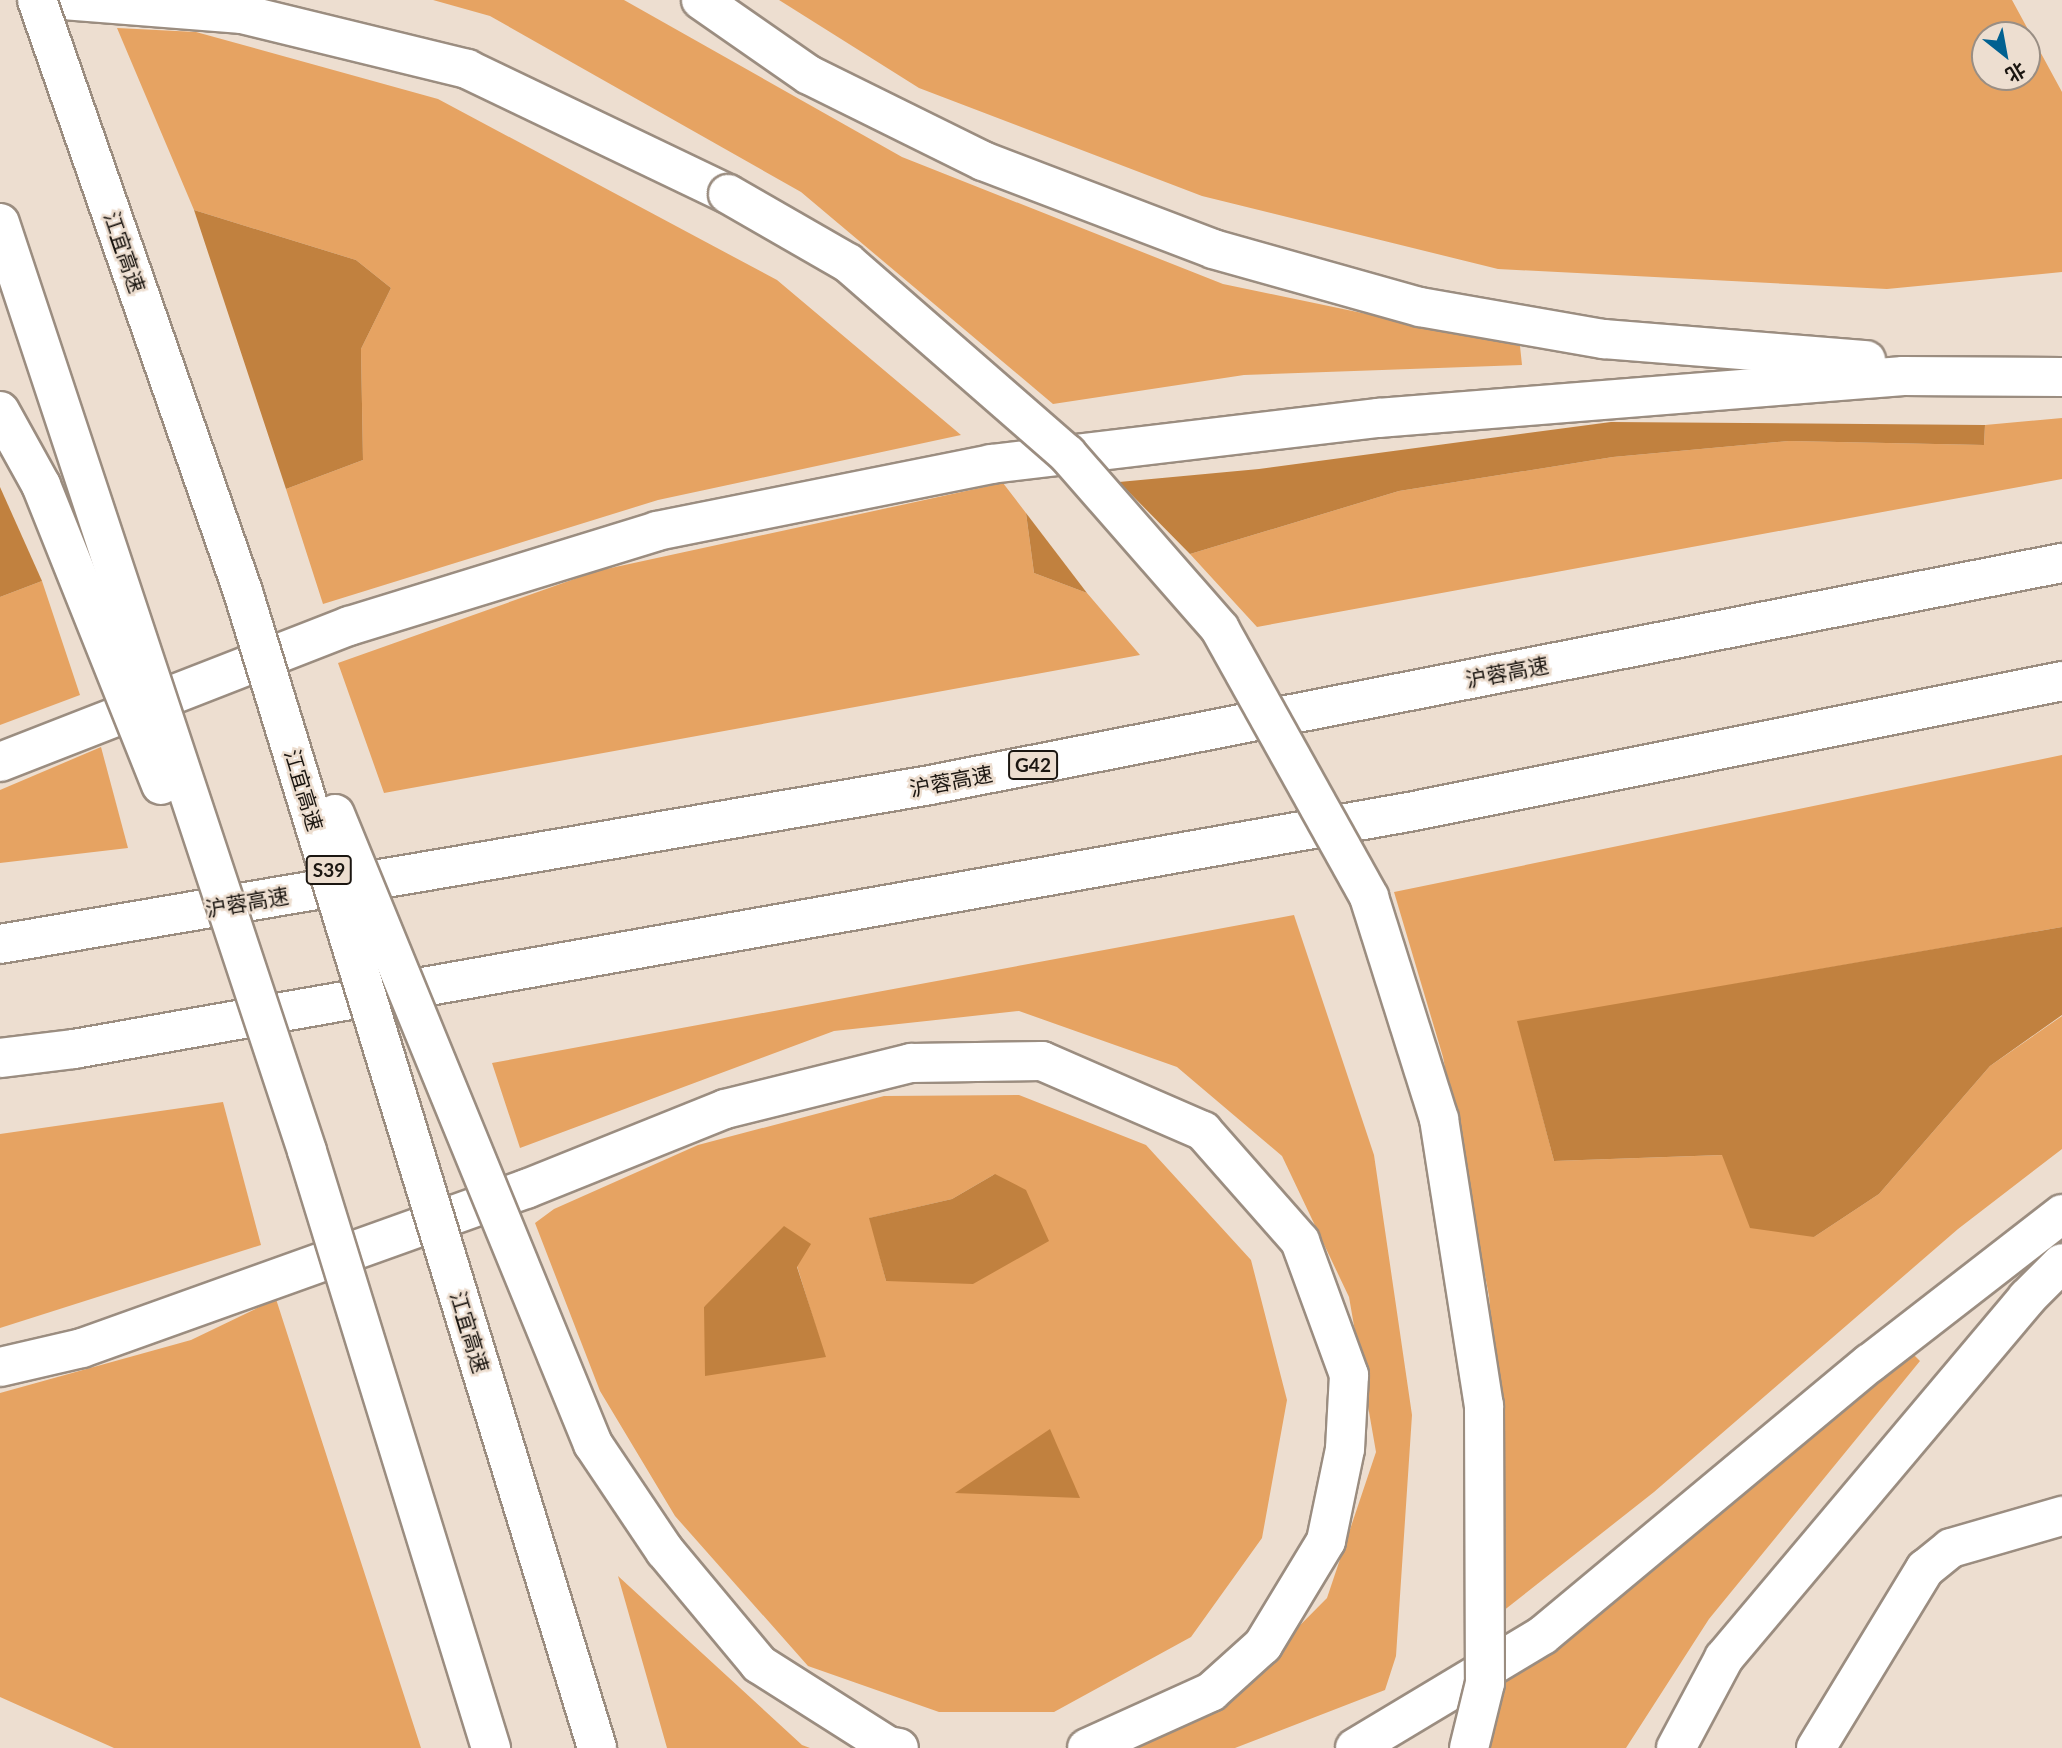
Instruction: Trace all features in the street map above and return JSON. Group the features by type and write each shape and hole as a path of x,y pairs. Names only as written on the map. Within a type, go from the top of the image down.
{"main road":[{"name":"江宜高速","path":"37,0 243,592 597,1748"},
{"path":"63,0 242,14 467,69 728,194 848,263 1067,454 1220,629 1369,897 1439,1119 1484,1405 1485,1683 1469,1748"},
{"path":"701,0 809,75 983,161 1213,249 1420,307 1604,339 1866,360 1903,376"},
{"path":"0,223 307,1151 491,1748"},
{"path":"0,762 349,626 670,529 991,464 1378,418 1903,376 2062,377"},
{"path":"0,411 41,485 307,1151"},
{"name":"沪蓉高速","path":"0,944 930,785 2062,563"},
{"path":"243,592 593,1444 665,1551 759,1664 888,1746 900,1748"},
{"path":"0,1058 115,1042 1409,812 2062,681"},
{"path":"0,1367 82,1348 526,1189 725,1109 911,1063 1042,1061 1203,1131 1300,1241 1349,1375 1345,1448 1326,1541 1263,1646 1211,1692 1087,1748"},
{"path":"1355,1748 1543,1635 1870,1363 2062,1214"},
{"path":"1676,1748 1724,1658 2027,1298 2062,1263"},
{"path":"1816,1748 1926,1569 1951,1548 2062,1516"}],"shaded area":[{"path":"433,0 624,0 902,157 1223,284 1520,346 1522,365 1244,375 1053,404 801,192 490,16"},
{"path":"779,0 2012,0 2023,21 1971,21 1971,91 2041,91 2041,53 2062,92 2062,272 1887,289 1498,269 1202,196 919,88"},
{"path":"117,28 196,32 438,99 777,280 961,435 658,500 323,604 286,489 363,460 361,349 391,288 356,260 194,210"},
{"path":"194,210 356,260 391,288 361,349 363,460 286,489"},
{"path":"2062,418 2062,479 1257,627 1190,554 1399,491 1613,457 1789,441 1984,445 1985,425"},
{"path":"1611,422 1985,425 1984,445 1789,441 1613,457 1399,491 1190,554 1119,482 1259,469"},
{"path":"1003,483 1026,513 1034,573 1087,593 1140,655 384,793 338,663 597,571"},
{"path":"0,487 42,581 0,597"},
{"path":"1026,513 1087,593 1034,573"},
{"path":"42,581 80,695 0,725 0,597"},
{"path":"101,747 128,848 0,863 0,790"},
{"path":"2062,755 2062,927 1518,1022 1554,1161 1723,1155 1814,1237 1879,1194 1990,1066 2062,1016 2062,1149 1958,1229 1654,1492 1498,1615 1505,1480 1489,1296 1443,1057 1394,892"},
{"path":"1294,915 1374,1155 1412,1415 1396,1656 1385,1690 1235,1748 1138,1748 1227,1699 1327,1598 1376,1452 1349,1297 1282,1156 1177,1067 1019,1011 834,1031 520,1148 492,1063"},
{"path":"2062,927 2062,1015 1990,1066 1879,1194 1814,1237 1750,1228 1722,1155 1554,1161 1517,1021"},
{"path":"1019,1095 1146,1145 1251,1260 1287,1400 1262,1538 1191,1637 1054,1712 939,1712 808,1666 675,1516 600,1391 535,1223 554,1209 698,1145 884,1096","holes":["995,1174 886,1281 870,1218 952,1199","797,1266 825,1357 704,1307"]},
{"path":"223,1102 261,1245 0,1328 0,1134"},
{"path":"995,1174 1026,1190 1049,1241 973,1284 886,1281 869,1218 952,1199"},
{"path":"784,1226 811,1244 797,1267 826,1357 705,1376 704,1307"},
{"path":"276,1299 421,1748 114,1748 0,1697 0,1393 191,1340"},
{"path":"1909,1350 1920,1361 1709,1619 1626,1748 1487,1748 1502,1682"},
{"path":"1050,1429 1080,1498 955,1493"},
{"path":"618,1576 802,1745 810,1748 667,1748"}]}
